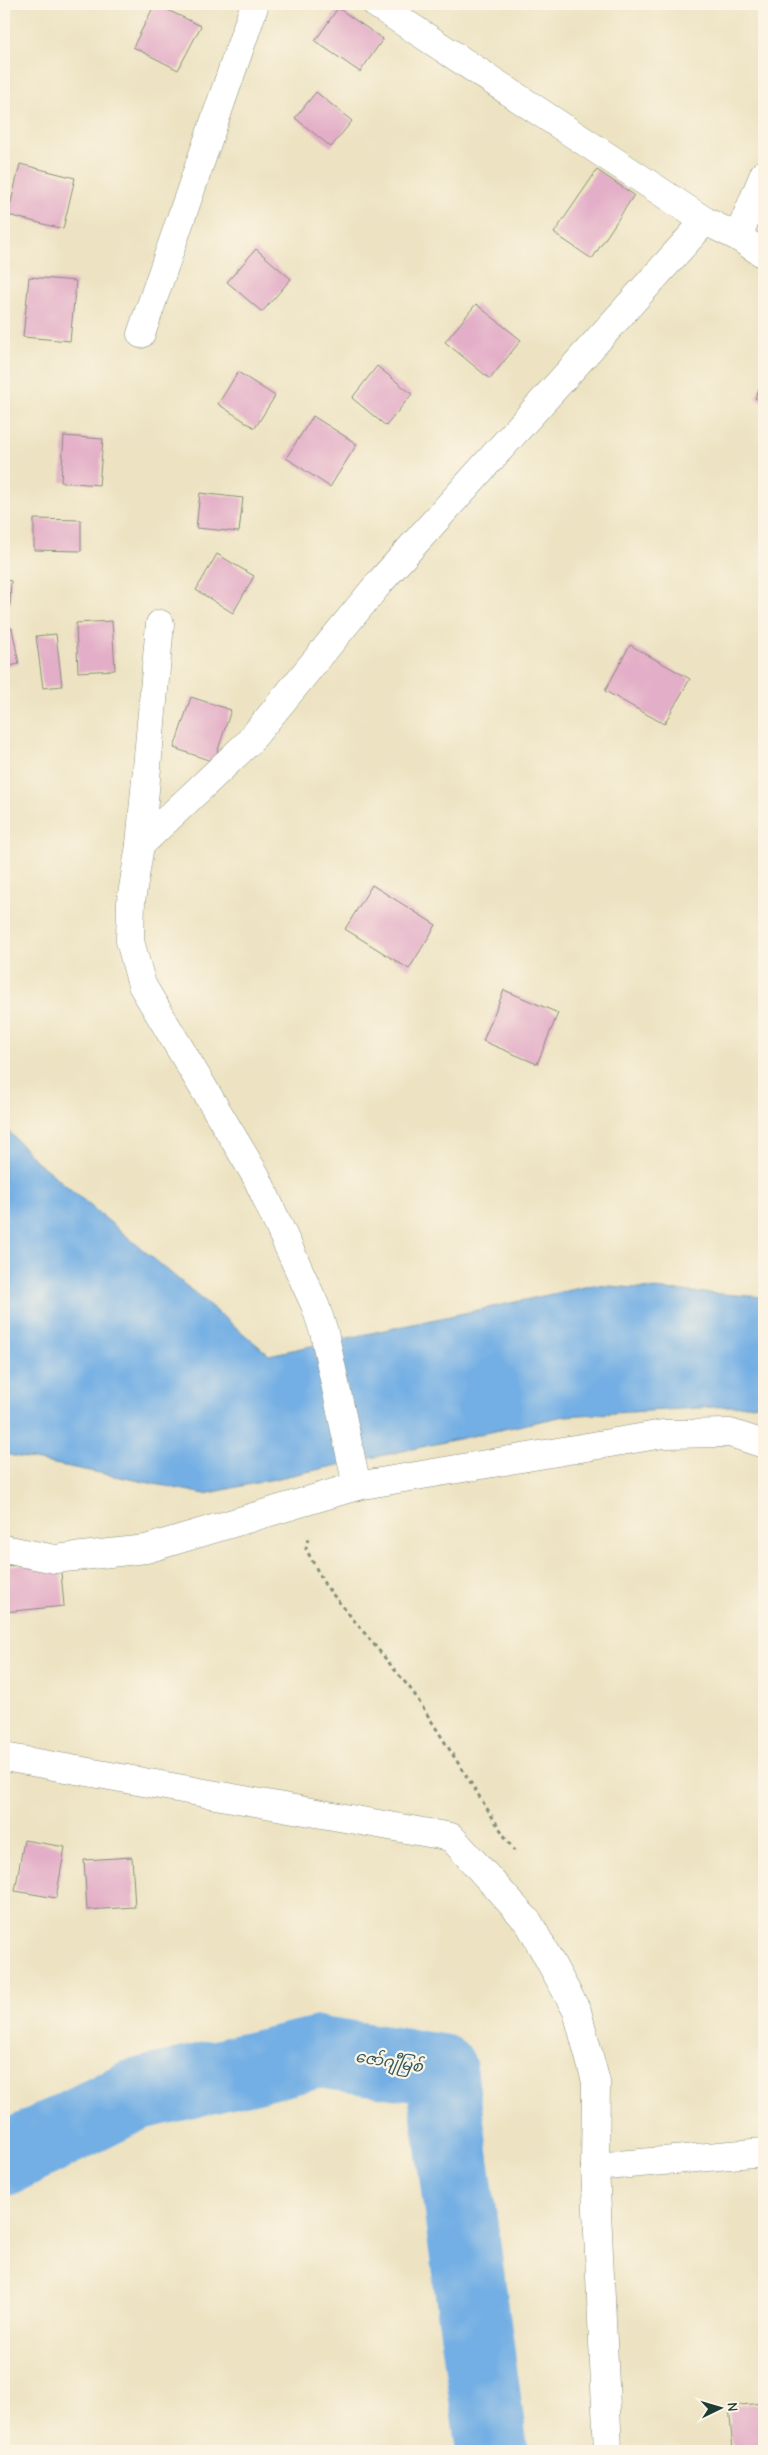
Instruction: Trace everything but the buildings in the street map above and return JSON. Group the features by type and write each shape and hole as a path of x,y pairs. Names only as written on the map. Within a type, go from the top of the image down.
{"street":[{"path":"141,334 255,4"},
{"path":"376,4 705,222 738,237 764,254"},
{"path":"738,237 764,174"},
{"path":"140,844 248,742 380,582 705,222"},
{"path":"160,624 140,844 131,901 130,941 142,985 256,1176 315,1305 324,1332 355,1478"},
{"path":"4,1549 55,1559 146,1549 317,1498 355,1478 663,1434 730,1433 764,1444"},
{"path":"4,1757 450,1837 529,1923 577,2011 596,2082 595,2168 608,2451"},
{"path":"595,2168 764,2152"}],"path":[{"path":"317,1498 311,1517 306,1549 325,1585 413,1692 519,1858"}],"water":[{"path":"4,1126 33,1158 269,1355 594,1285 764,1297 764,1404 564,1416 205,1494 4,1454"}],"waterway":[{"name":"ဇော်ဂျီမြစ်","path":"4,2160 135,2095 320,2052 441,2070 492,2451"}]}
